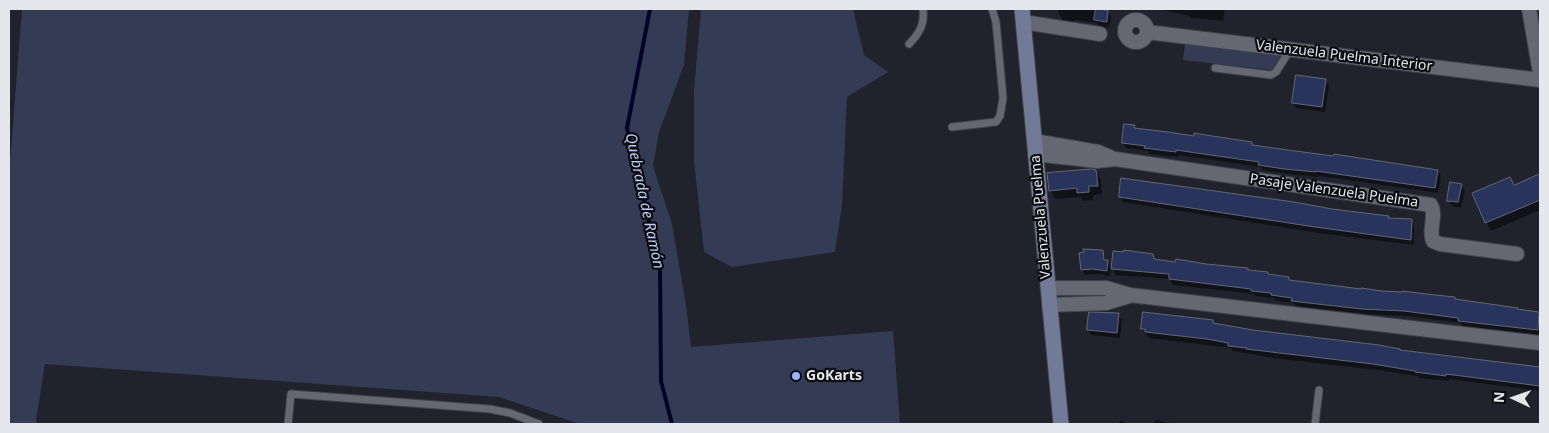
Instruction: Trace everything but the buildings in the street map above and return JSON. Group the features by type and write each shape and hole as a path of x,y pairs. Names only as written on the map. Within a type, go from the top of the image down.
{"street":[{"path":"1529,9 1540,73"},
{"name":"Valenzuela Puelma Interior","path":"1131,15 1125,30 1126,35 1131,41 1142,41 1147,32 1540,80"},
{"path":"1022,16 1100,34"},
{"name":"Valenzuela Puelma","path":"1022,16 1061,424"},
{"name":"Pasaje Valenzuela Puelma","path":"1035,148 1097,161 1116,159 1430,205 1434,213 1431,236 1434,241 1440,244 1517,254"},
{"path":"1048,288 1106,288 1130,296 1540,343"},
{"path":"1049,305 1106,303 1130,296"}],"lane":[{"path":"909,44 920,32 923,21 923,9"},
{"path":"952,127 996,122 1000,116 1003,98 996,22 992,9"},
{"path":"1215,68 1271,75 1276,72 1290,49"},
{"path":"1315,424 1319,390"},
{"path":"288,424 290,394 490,409 510,413 539,424"}],"shaded area":[{"path":"22,9 689,9 684,65 659,132 653,166 672,224 691,347 893,331 900,424 580,424 499,397 45,364 36,420 37,424 10,424 9,176"},
{"path":"701,9 853,9 864,55 888,72 847,97 842,205 835,252 732,267 704,252 694,161 694,91"},
{"path":"1185,43 1281,56 1272,70 1183,60"}],"waterway":[{"name":"Quebrada de Ramón","path":"650,9 627,128 660,268 661,381 672,424"}],"place":[{"name":"GoKarts","path":"796,376"}]}
